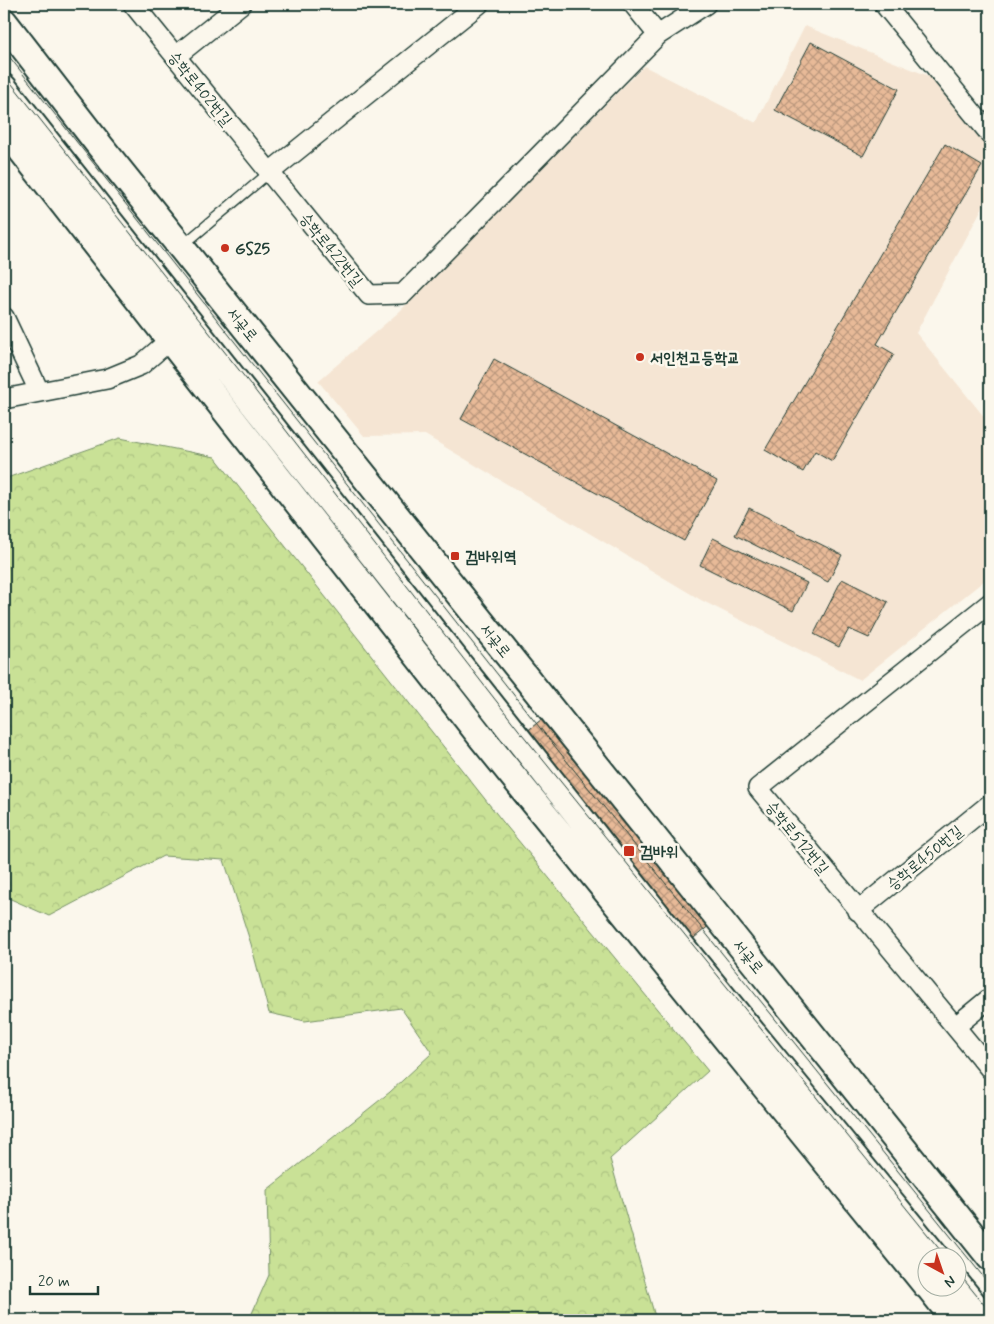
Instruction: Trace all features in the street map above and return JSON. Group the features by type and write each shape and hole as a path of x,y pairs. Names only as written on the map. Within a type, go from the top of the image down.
{"main road":[{"name":"서곶로","path":"4,22 180,247 990,1257"},
{"path":"4,88 691,958 927,1246"},
{"path":"4,128 488,746 916,1268"},
{"path":"938,1296 955,1320"},
{"path":"941,1296 986,1320"}],"street":[{"name":"승학로402번길","path":"133,4 270,172"},
{"path":"176,56 241,4"},
{"path":"270,172 479,4"},
{"path":"633,4 658,35 706,4"},
{"path":"884,4 990,134"},
{"name":"승학로422번길","path":"270,172 369,295 403,294 658,35"},
{"path":"4,317 39,392"},
{"path":"4,399 107,379 141,365 171,339"},
{"name":"승학로512번길","path":"990,603 758,788 990,1068"},
{"name":"승학로450번길","path":"858,911 990,804"},
{"path":"956,1026 990,998"}],"lane":[{"path":"180,247 270,172"}],"shaded area":[{"name":"서인천고등학교","path":"805,26 931,77 990,150 990,193 916,333 990,424 990,576 860,680 701,600 425,435 364,436 318,381 399,312 644,66 756,123"}],"green space":[{"path":"120,438 215,457 503,822 708,1071 610,1159 656,1320 249,1320 269,1275 267,1190 390,1092 432,1053 401,1008 305,1021 269,1013 251,944 224,860 163,856 49,916 4,896 4,479"}],"building":[{"path":"811,42 899,89 863,156 775,110"},
{"path":"945,144 982,166 877,344 894,354 832,461 815,451 803,472 765,450"},
{"path":"494,359 717,481 684,541 461,419"},
{"path":"749,508 842,555 828,582 735,535"},
{"path":"713,538 807,583 793,611 700,565"},
{"path":"842,579 888,602 869,638 849,629 839,647 814,634"},
{"path":"558,706 726,912 668,959 500,753"}],"tram line":[{"path":"4,50 532,718 990,1285"},
{"path":"4,74 243,375 518,729 937,1246"},
{"path":"966,1282 990,1312"}],"place":[{"name":"GS25","path":"225,248"},
{"name":"서인천고등학교","path":"640,357"},
{"name":"검바위역","path":"455,556"},
{"name":"검바위","path":"629,851"}]}
